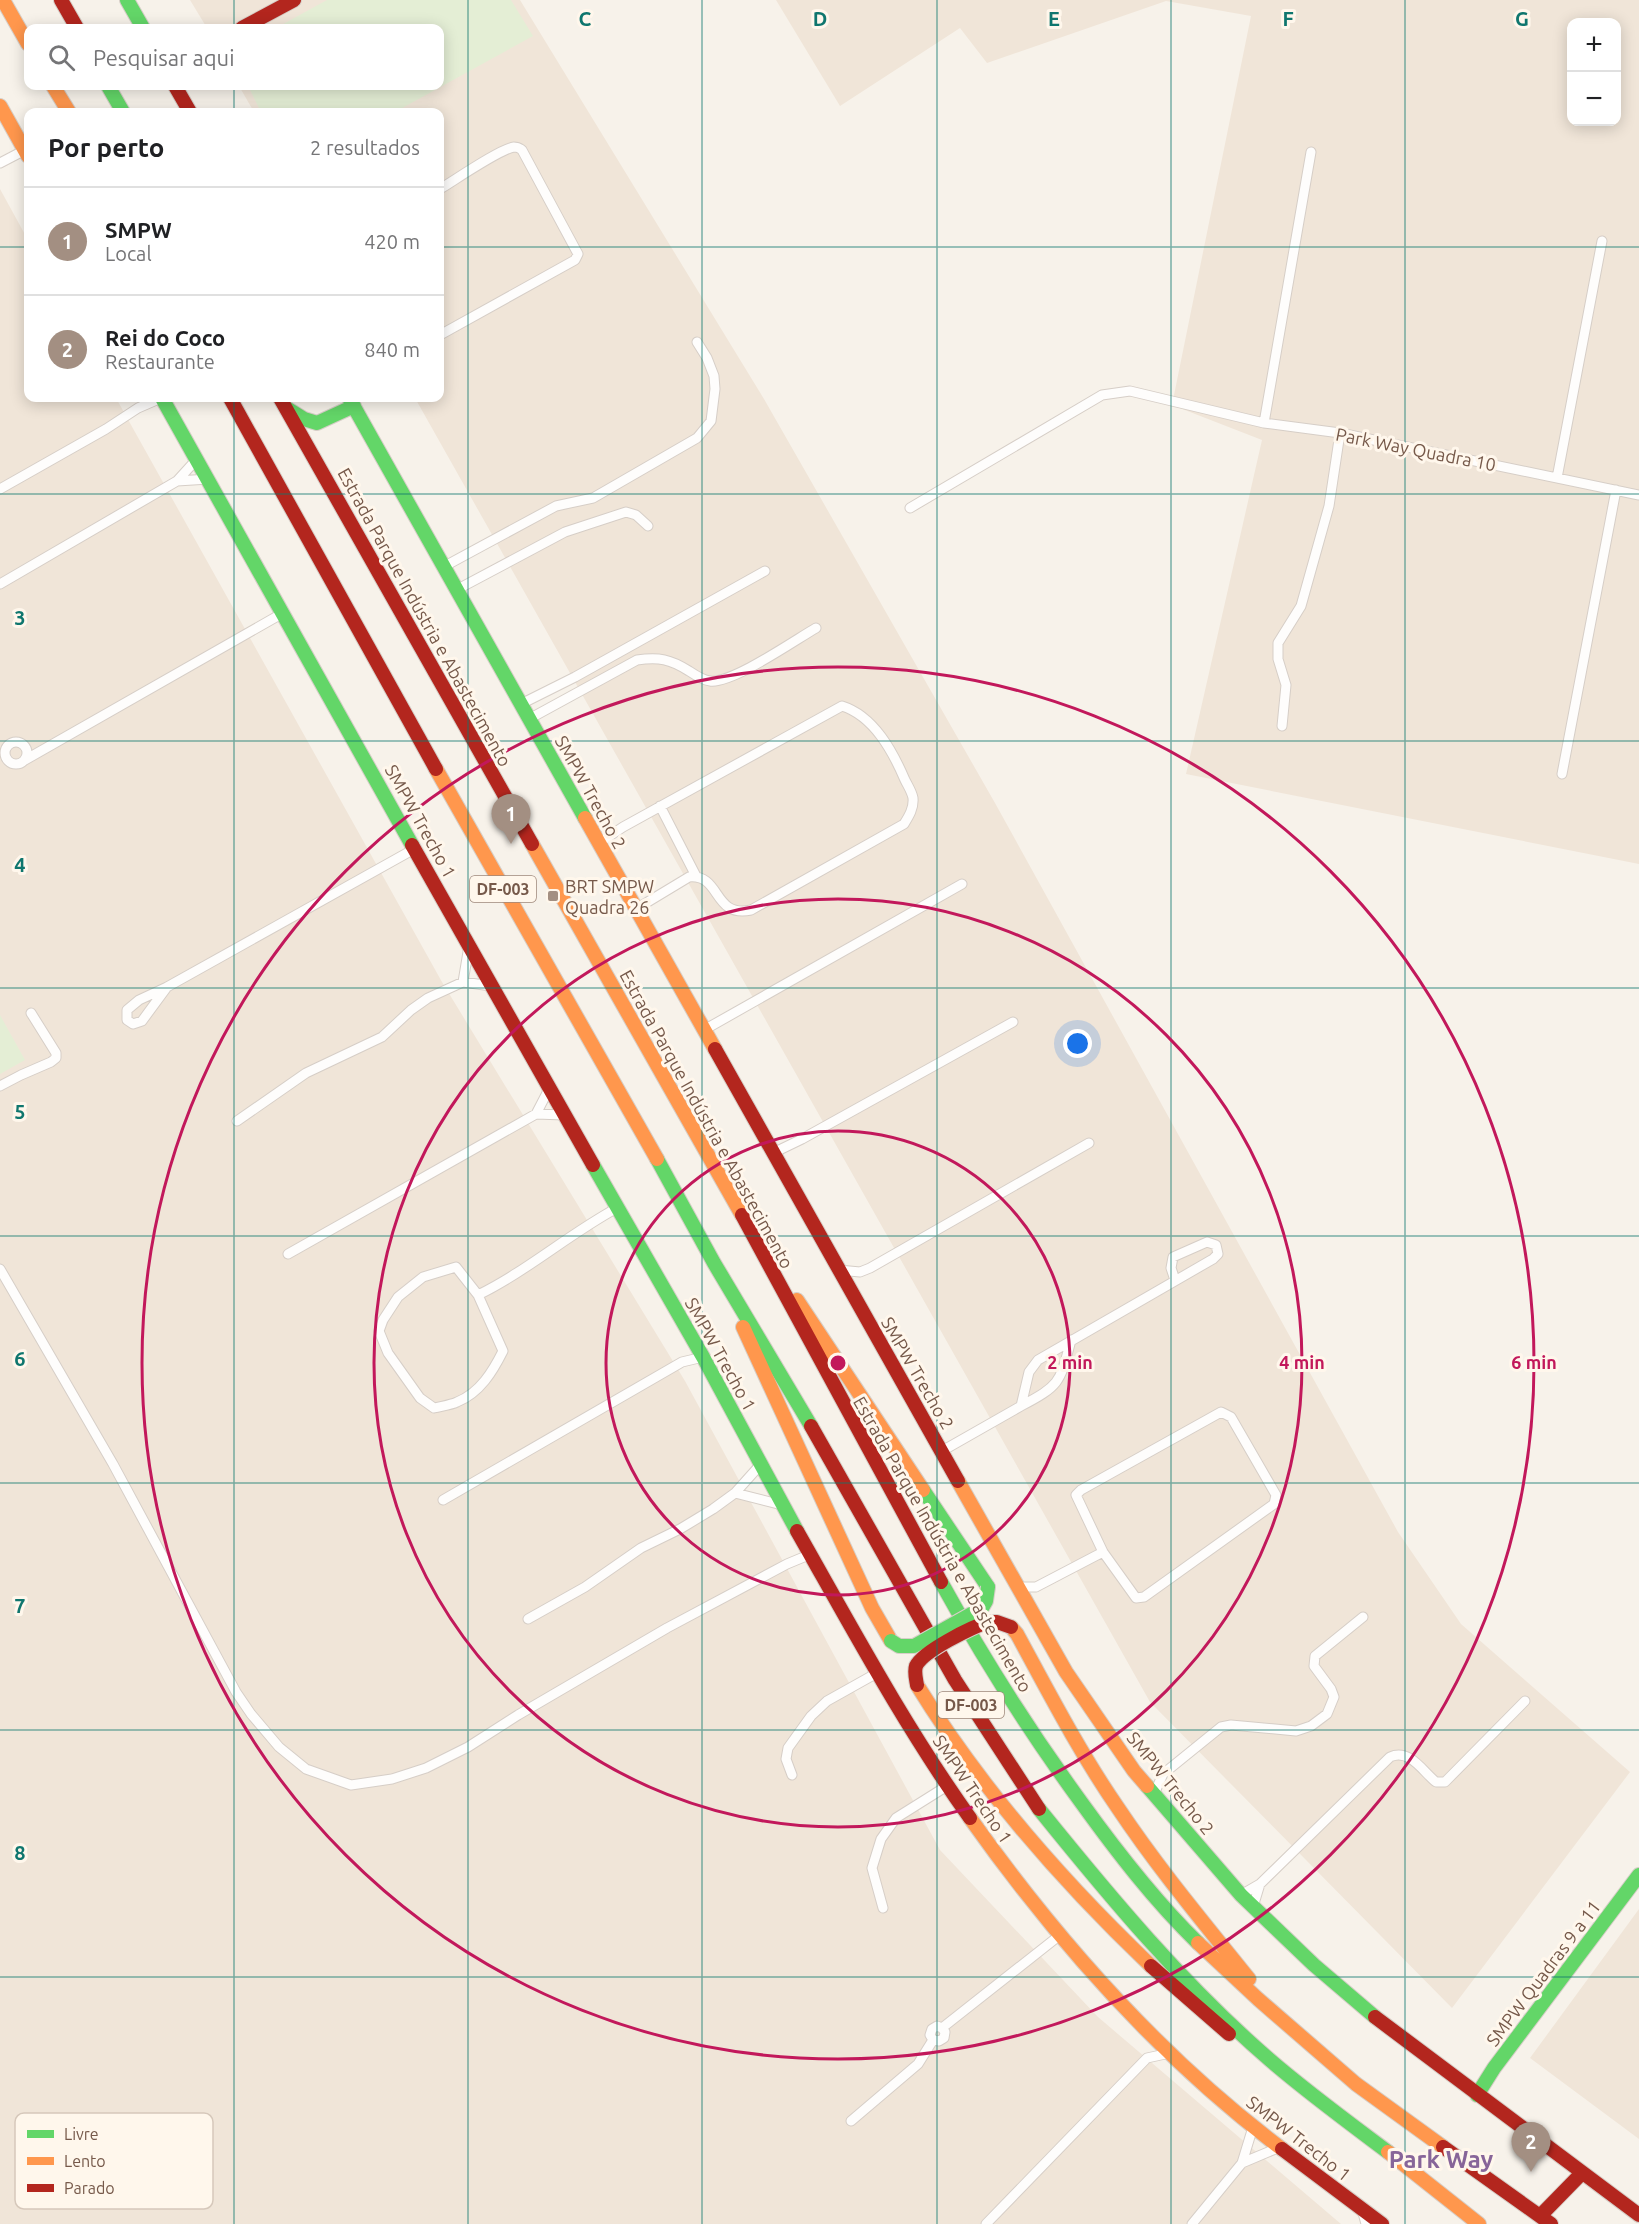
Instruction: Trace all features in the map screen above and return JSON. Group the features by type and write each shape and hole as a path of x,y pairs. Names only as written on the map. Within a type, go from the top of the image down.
{"main road":[{"path":"3,0 24,37"},
{"path":"61,0 75,24"},
{"path":"127,0 141,24"},
{"path":"249,24 294,0"},
{"path":"55,90 67,108"},
{"path":"110,90 121,108"},
{"path":"180,90 188,108"},
{"path":"0,106 24,148"},
{"name":"SMPW Trecho 1","path":"163,402 416,848 491,987 703,1357 782,1505 877,1673 947,1786 1006,1869 1060,1935 1151,2036 1253,2127 1382,2224"},
{"name":"DF-003","path":"232,402 714,1263 834,1464 955,1680 1030,1797 1102,1887 1172,1965 1270,2060 1479,2224"},
{"path":"282,402 304,419 317,423 354,406"},
{"name":"Estrada Parque Indústria e Abastecimento","path":"282,402 755,1239 879,1471 982,1656 1046,1754 1129,1868 1196,1941 1258,1999 1356,2084 1546,2220"},
{"path":"318,464 321,431 354,406"},
{"name":"SMPW Trecho 2","path":"354,406 942,1451 1016,1587 1066,1672 1140,1779 1241,1895 1314,1965 1373,2015 1639,2215"},
{"path":"714,1263 872,1608 891,1641 899,1646 914,1646 982,1608 986,1601 988,1587 938,1509 755,1239"},
{"path":"1258,1999 1250,1980 1184,1899 1117,1808 1078,1745 1011,1627 998,1622 984,1623 934,1650 919,1662 915,1670 917,1685 953,1742 1070,1883 1121,1937 1213,2022 1242,2044 1270,2060"},
{"name":"SMPW Quadras 9 a 11","path":"1478,2095 1494,2068 1639,1875"},
{"path":"1546,2220 1582,2173"}],"street":[{"path":"444,187 498,154 514,147 519,148 578,254 574,260 444,333"},
{"path":"1264,423 1311,152"},
{"path":"0,163 24,154"},
{"path":"1557,478 1602,241"},
{"path":"445,566 556,506 593,498 697,438 711,421 715,389 711,367 697,342"},
{"name":"Park Way Quadra 10","path":"910,508 1102,395 1130,391 1264,423 1340,433 1639,495"},
{"path":"0,489 152,402"},
{"path":"1282,726 1286,685 1278,659 1278,643 1301,606 1324,525 1340,433"},
{"path":"0,584 177,481 197,459"},
{"path":"177,481 208,479"},
{"path":"1562,774 1616,490"},
{"path":"458,589 565,532 626,512 636,515 648,526"},
{"path":"521,704 575,677 765,571"},
{"path":"26,760 283,613"},
{"path":"529,719 637,660 655,657 669,661 702,679 719,681 748,668 816,628"},
{"path":"599,843 660,806 842,706 867,720 895,756 913,797 912,811 904,824 751,910 740,912 725,906 711,885 696,876 689,877 636,909"},
{"path":"660,806 696,876"},
{"path":"167,987 142,1021 133,1024 127,1020 126,1014 131,1005 416,848"},
{"path":"704,1030 962,884"},
{"path":"463,982 469,945"},
{"path":"237,1121 306,1073 382,1037 411,1010 428,998 463,982 491,987"},
{"path":"0,1086 56,1058 56,1053 31,1013"},
{"path":"773,1153 1013,1022"},
{"path":"536,1114 549,1089"},
{"path":"288,1254 536,1114 564,1115"},
{"path":"850,1289 860,1272 1089,1143"},
{"path":"478,1295 506,1281 595,1220 617,1208"},
{"path":"1021,1406 1029,1372 1033,1365 1071,1340 1213,1259 1218,1254 1216,1245 1207,1242 1173,1257 1171,1268 1176,1280"},
{"path":"456,1267 478,1295 503,1350 493,1373 477,1389 458,1402 434,1408 420,1398 388,1353 379,1331 383,1320 398,1297 423,1276 456,1267"},
{"path":"0,1269 112,1464 236,1692 279,1747 306,1769 324,1776 351,1785 392,1779 426,1768 468,1747 518,1715 667,1628 811,1554"},
{"path":"839,1270 860,1272"},
{"path":"942,1451 1045,1393 1060,1379 1071,1340"},
{"path":"682,1362 695,1343"},
{"path":"443,1500 682,1362 703,1357"},
{"path":"1221,1412 1229,1414 1276,1495 1272,1507 1140,1599 1132,1596 1102,1552 1076,1498 1078,1492 1221,1412"},
{"path":"528,1619 585,1587 641,1548 680,1530 735,1493 761,1464"},
{"path":"735,1493 782,1505"},
{"path":"1016,1587 1036,1587 1102,1552"},
{"path":"1026,1604 1036,1587"},
{"path":"1154,1794 1163,1774 1221,1727 1231,1725 1302,1731 1324,1717 1332,1703 1333,1694 1314,1666 1315,1656 1363,1617"},
{"path":"792,1775 786,1760 788,1748 811,1716 827,1701 877,1673"},
{"path":"1241,1895 1260,1884 1390,1757 1396,1754 1407,1756 1436,1782 1445,1782 1525,1701"},
{"path":"1140,1779 1163,1774"},
{"path":"883,1908 872,1868 881,1839 896,1818 947,1786"},
{"path":"1253,1907 1260,1884"},
{"path":"851,2121 918,2064 933,2040 939,2041 944,2038 945,2032 942,2028 1014,1974 1060,1935"},
{"path":"1147,2058 1151,2036"},
{"path":"986,2224 1147,2058 1170,2053"},
{"path":"1192,2224 1242,2163 1253,2127"},
{"path":"1242,2163 1280,2147"},
{"path":"1362,2209 1366,2224"}],"shaded area":[{"path":"190,0 520,0 764,399 995,803 1398,1532 1461,1624 1630,1772 1452,2008 1150,1702 417,402 444,402 444,108 252,108 241,90 444,90 444,24 205,24"},
{"path":"776,0 1639,0 1639,864 1186,774 1262,440 1172,405 1251,16 1166,1 987,63 960,28 840,106"},
{"path":"0,189 24,233 24,402 118,402 442,982 685,1381 940,1850 1098,2017 1341,2224 0,2224"},
{"path":"1639,1909 1639,2139 1530,2058"}],"green space":[{"path":"327,0 511,0 533,36 444,85 444,24 283,24"},
{"path":"250,90 435,90 402,108 259,108"},
{"path":"0,1015 25,1060 0,1074"}],"traffic: fast":[{"path":"127,0 141,24"},
{"path":"110,90 121,108"},
{"path":"164,402 412,845"},
{"path":"351,402 585,818"},
{"path":"288,409 304,419 317,423 354,406"},
{"path":"657,1159 714,1263 811,1426"},
{"path":"593,1165 703,1357 797,1531"},
{"path":"923,1490 988,1587"},
{"path":"941,1582 973,1639 1062,1776 1136,1875 1198,1943"},
{"path":"891,1641 899,1646 914,1646 982,1608 986,1601 988,1587"},
{"path":"1147,1786 1241,1895 1314,1965 1375,2017"},
{"path":"1039,1809 1120,1907 1207,2002 1284,2072 1388,2152"},
{"path":"1477,2095 1494,2068 1639,1875"}],"traffic: slow":[{"path":"3,0 24,37"},
{"path":"55,90 67,108"},
{"path":"0,106 24,149"},
{"path":"436,769 657,1159"},
{"path":"585,818 715,1049"},
{"path":"532,844 742,1215"},
{"path":"797,1300 923,1490"},
{"path":"743,1327 872,1608 891,1641"},
{"path":"958,1481 1066,1672 1134,1771 1147,1786"},
{"path":"1011,1627 1078,1744 1118,1808 1165,1874 1249,1979"},
{"path":"917,1685 968,1761 1025,1833 1086,1901 1151,1966"},
{"path":"970,1818 1039,1909 1114,1996 1195,2076 1237,2114 1282,2149"},
{"path":"1198,1943 1258,1999 1356,2084 1443,2147"},
{"path":"1388,2152 1479,2224"}],"traffic: jam":[{"path":"61,0 75,24"},
{"path":"249,24 294,0"},
{"path":"177,90 188,108"},
{"path":"232,402 436,769"},
{"path":"282,402 532,844"},
{"path":"412,845 593,1165"},
{"path":"715,1049 958,1481"},
{"path":"742,1215 941,1582"},
{"path":"811,1426 955,1680 1039,1809"},
{"path":"797,1531 901,1713 970,1818"},
{"path":"917,1685 916,1666 920,1660 938,1647 988,1622 997,1622 1011,1627"},
{"path":"1151,1966 1229,2034"},
{"path":"1375,2017 1639,2215"},
{"path":"1443,2147 1551,2224"},
{"path":"1282,2149 1382,2224"},
{"path":"1540,2216 1582,2173"}],"place":[{"name":"SMPW","path":"511,844"},
{"name":"BRT SMPW Quadra 26","path":"553,896"},
{"name":"Rei do Coco","path":"1531,2172"}],"district":[{"name":"Park Way","path":"1441,2159"}]}
